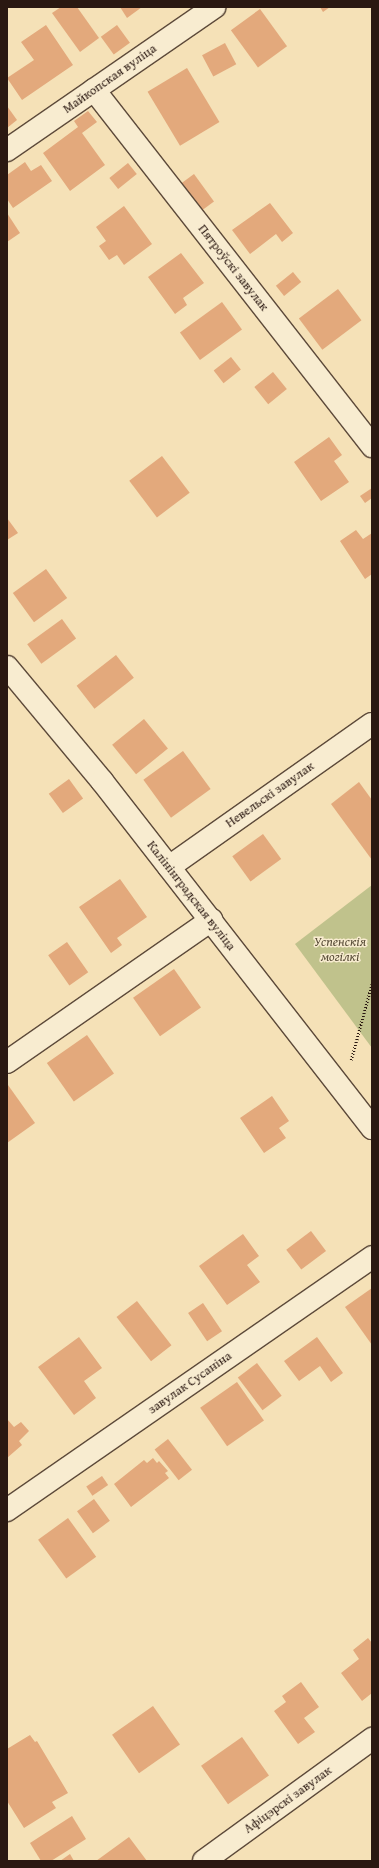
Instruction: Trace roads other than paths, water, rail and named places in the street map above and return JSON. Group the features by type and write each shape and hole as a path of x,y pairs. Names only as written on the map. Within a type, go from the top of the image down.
{"street":[{"name":"Майкопская вуліца","path":"7,150 214,7"},
{"name":"Пятроўскі завулак","path":"94,90 372,446"},
{"name":"Калінінградская вуліца","path":"7,667 169,867 372,1128"},
{"name":"Невельскі завулак","path":"169,867 372,724"},
{"path":"7,1062 210,920"},
{"name":"завулак Сусаніна","path":"7,1510 372,1256"},
{"name":"Афіцэрскі завулак","path":"204,1861 372,1739"}],"park label":[{"name":"Успенскія могілкі","path":"340,950"}]}
